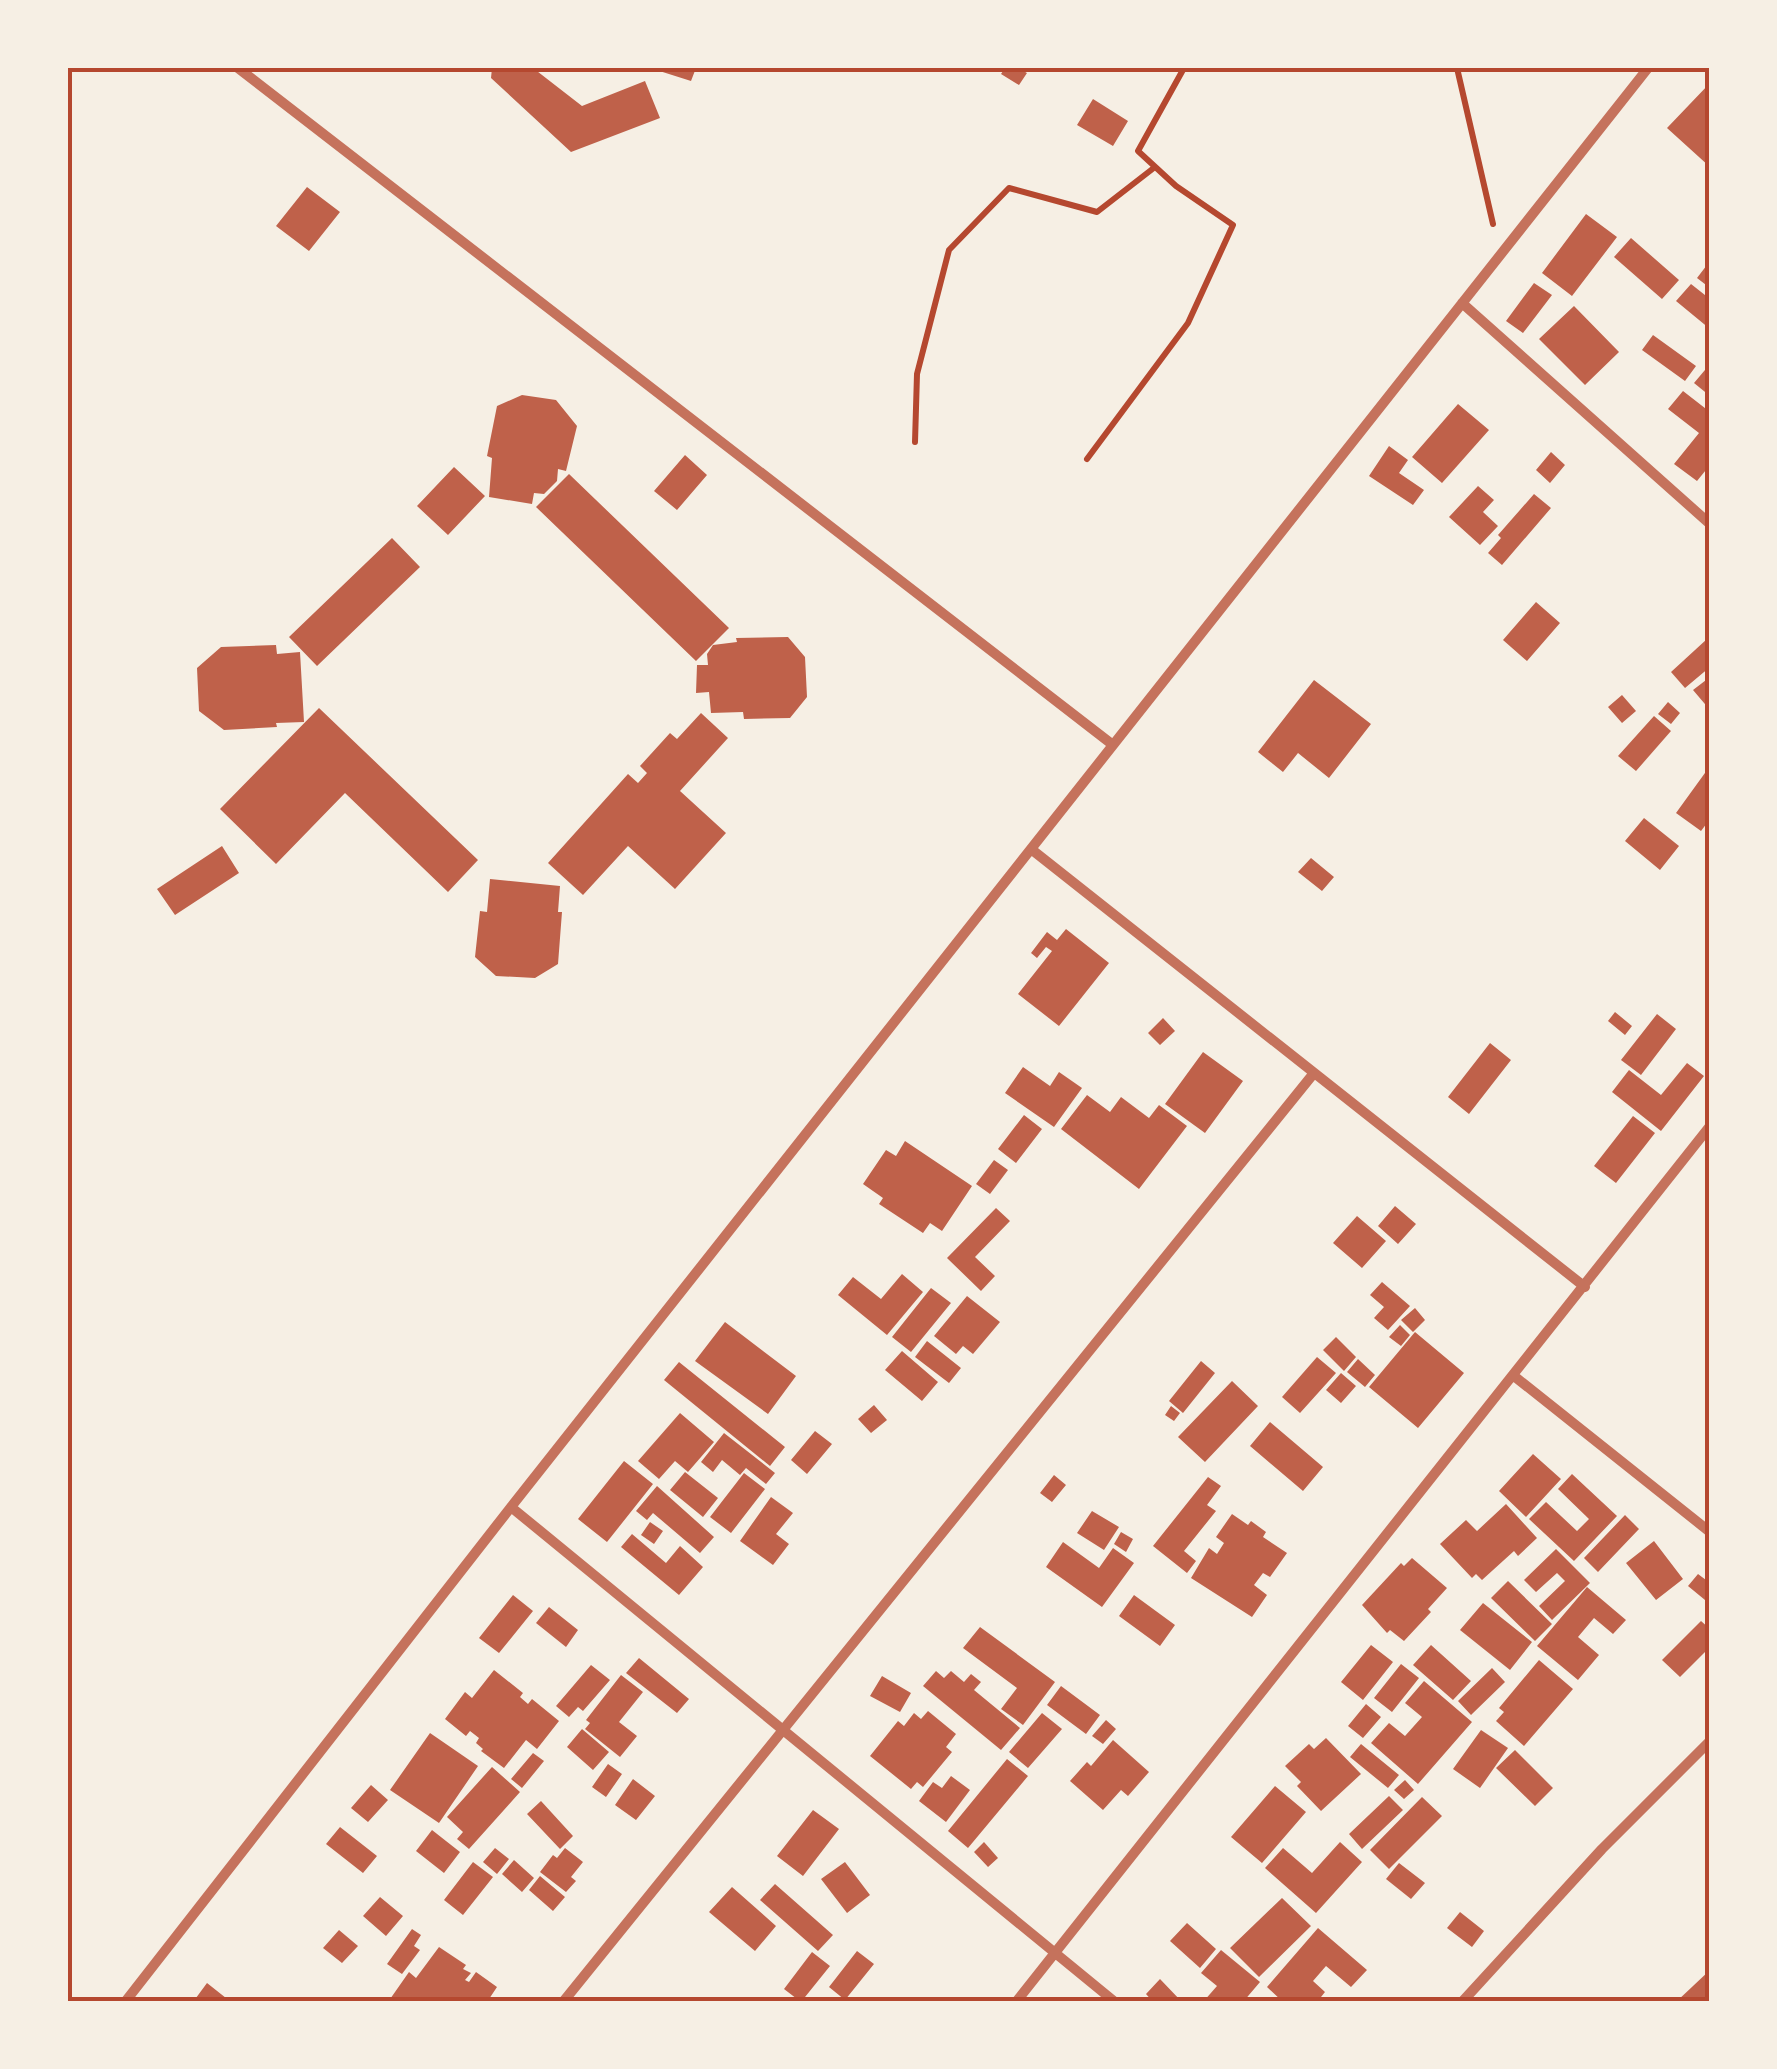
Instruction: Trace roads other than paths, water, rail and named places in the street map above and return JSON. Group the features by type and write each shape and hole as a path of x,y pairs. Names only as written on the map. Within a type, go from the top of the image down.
{"street":[{"path":"238,68 1113,745"},
{"path":"125,2002 1648,68"},
{"path":"1462,303 1710,524"},
{"path":"1031,849 1585,1287"},
{"path":"563,2002 1314,1073"},
{"path":"1016,2002 1710,1126"},
{"path":"1514,1376 1710,1532"},
{"path":"511,1507 1114,2002"},
{"path":"1462,2002 1602,1849 1710,1741"}]}
